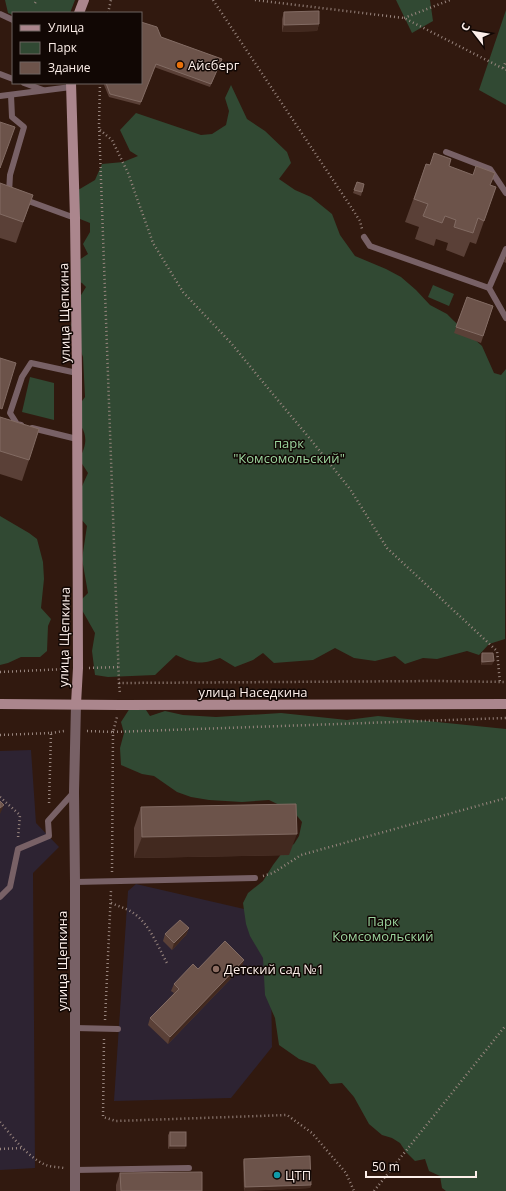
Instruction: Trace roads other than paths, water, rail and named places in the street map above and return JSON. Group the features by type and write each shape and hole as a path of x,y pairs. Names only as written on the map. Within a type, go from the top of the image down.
{"main road":[{"path":"79,12 84,0"},
{"name":"улица Щепкина","path":"71,85 75,218 77,373 78,668 76,704"},
{"name":"улица Наседкина","path":"0,704 506,704"}],"street":[{"name":"улица Щепкина","path":"75,1191 74,792 76,704"}],"lane":[{"path":"0,14 12,20"},
{"path":"0,74 12,79"},
{"path":"27,84 45,91"},
{"path":"0,96 45,91 71,85"},
{"path":"11,95 12,118 24,127 10,175 9,194 75,218"},
{"path":"446,152 490,169 506,193"},
{"path":"364,237 370,246 489,288 506,318"},
{"path":"489,288 506,249"},
{"path":"77,373 31,364 22,377 10,413 17,424 77,438"},
{"path":"0,897 10,888 18,849 49,836 48,821 74,792"},
{"path":"75,882 255,878"},
{"path":"75,1028 118,1029"},
{"path":"75,1170 189,1168"}],"place":[{"name":"Айсберг","path":"180,65"},
{"name":"Детский сад №1","path":"216,969"},
{"name":"ЦТП","path":"277,1175"}],"park label":[{"name":"парк \"Комсомольский\"","path":"289,450"},
{"name":"Парк Комсомольский","path":"383,928"}]}
